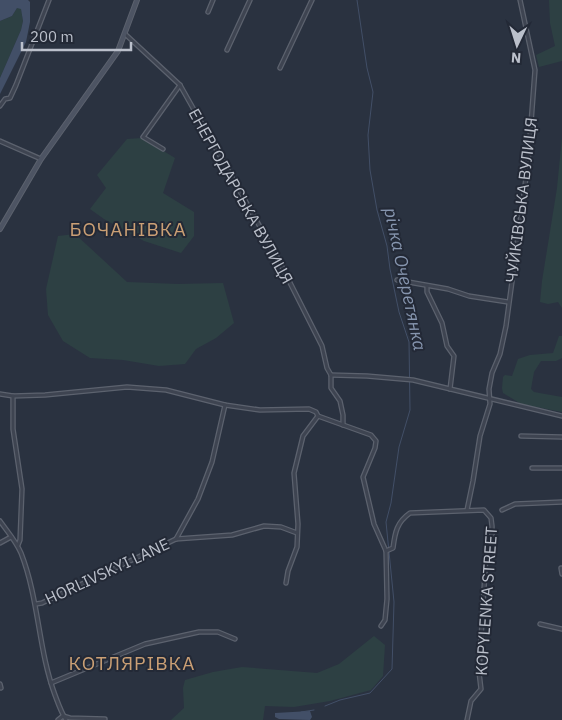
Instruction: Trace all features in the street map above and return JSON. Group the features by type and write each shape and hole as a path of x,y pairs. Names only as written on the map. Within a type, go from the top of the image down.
{"main road":[{"path":"0,229 41,160 118,51 137,0"}],"street":[{"path":"0,106 5,99 10,98 49,0"},
{"path":"208,12 213,0"},
{"path":"227,50 250,0"},
{"path":"280,68 312,0"},
{"name":"ЧУЙКІВСЬКА ВУЛИЦЯ","path":"489,400 492,373 500,354 506,326 528,163 535,70 520,0"},
{"name":"ЕНЕРГОДАРСЬКА ВУЛИЦЯ","path":"125,34 180,85 277,257 322,346 327,368 331,375 331,388 340,401 343,425"},
{"path":"163,149 143,138 180,85"},
{"path":"0,141 41,160"},
{"path":"397,280 448,289 469,296 508,302"},
{"path":"427,286 442,323 447,346 454,356 450,389"},
{"path":"331,375 407,379 562,416"},
{"path":"0,394 13,396 45,395 127,387 166,390 225,405 260,410 309,409 316,412 318,416 371,435 376,441 375,448 363,477 374,524 386,551 387,599 385,620 381,626"},
{"path":"13,396 13,430 22,490 20,540 18,545"},
{"name":"KOPYLENKA STREET","path":"468,720 470,701 481,689 479,672 486,556 492,535 492,526 491,518 484,510 467,510 480,436 489,407 489,400"},
{"path":"176,539 198,500 212,462 225,405"},
{"path":"286,583 288,571 297,547 298,524 294,473 303,436 318,416"},
{"path":"521,436 562,437"},
{"path":"532,468 562,468"},
{"path":"502,510 515,504 562,502"},
{"path":"386,551 393,548 395,531 410,512 467,510"},
{"path":"0,520 18,545 26,569 36,604 43,656 51,683 66,720"},
{"name":"HORLIVSKYI LANE","path":"36,604 42,603 176,539 232,534 264,526 281,527 297,533"},
{"path":"0,543 12,537"},
{"path":"560,568 562,574"},
{"path":"540,624 562,628"},
{"path":"51,683 145,644 212,631 235,639"},
{"path":"58,720 63,716 105,718"}],"shaded area":[{"path":"549,0 562,0 562,61 539,67 536,55 555,46 550,23"},
{"path":"17,8 21,8 23,21 21,30 0,78 0,21 12,16"},
{"path":"562,137 562,308 558,302 548,304 540,302 557,188"},
{"path":"142,138 175,158 163,193 194,212 194,236 181,253 144,241 90,209 106,188 97,175 127,139"},
{"path":"75,234 127,282 223,283 234,323 216,338 196,349 185,364 159,366 123,360 90,358 63,341 48,315 46,289 58,236"},
{"path":"559,336 562,336 562,358 556,361 541,361 534,372 531,389 534,392 562,397 562,412 521,404 503,393 503,377 505,375 512,376 518,359 530,355 553,353"},
{"path":"374,636 385,645 383,676 371,690 330,701 294,707 265,706 263,720 171,720 184,708 183,688 185,680 213,672 242,667 317,673 339,664"}],"water":[{"path":"0,0 28,0 30,2 30,22 26,42 0,94 0,78 21,30 23,21 21,9 17,8 12,16 0,21"},
{"path":"310,711 312,717 310,720 279,719 275,717 275,713"}],"waterway":[{"name":"річка Очеретянка","path":"325,706 340,700 370,693 392,669 394,602 386,522 391,503 399,447 410,410 409,342 399,312 370,170 368,135 373,92 367,68 357,0"},
{"name":"річка Очеретянка","path":"301,712 314,710"}],"district":[{"name":"БОЧАНІВКА","path":"128,229"},
{"name":"КОТЛЯРІВКА","path":"132,663"}]}
